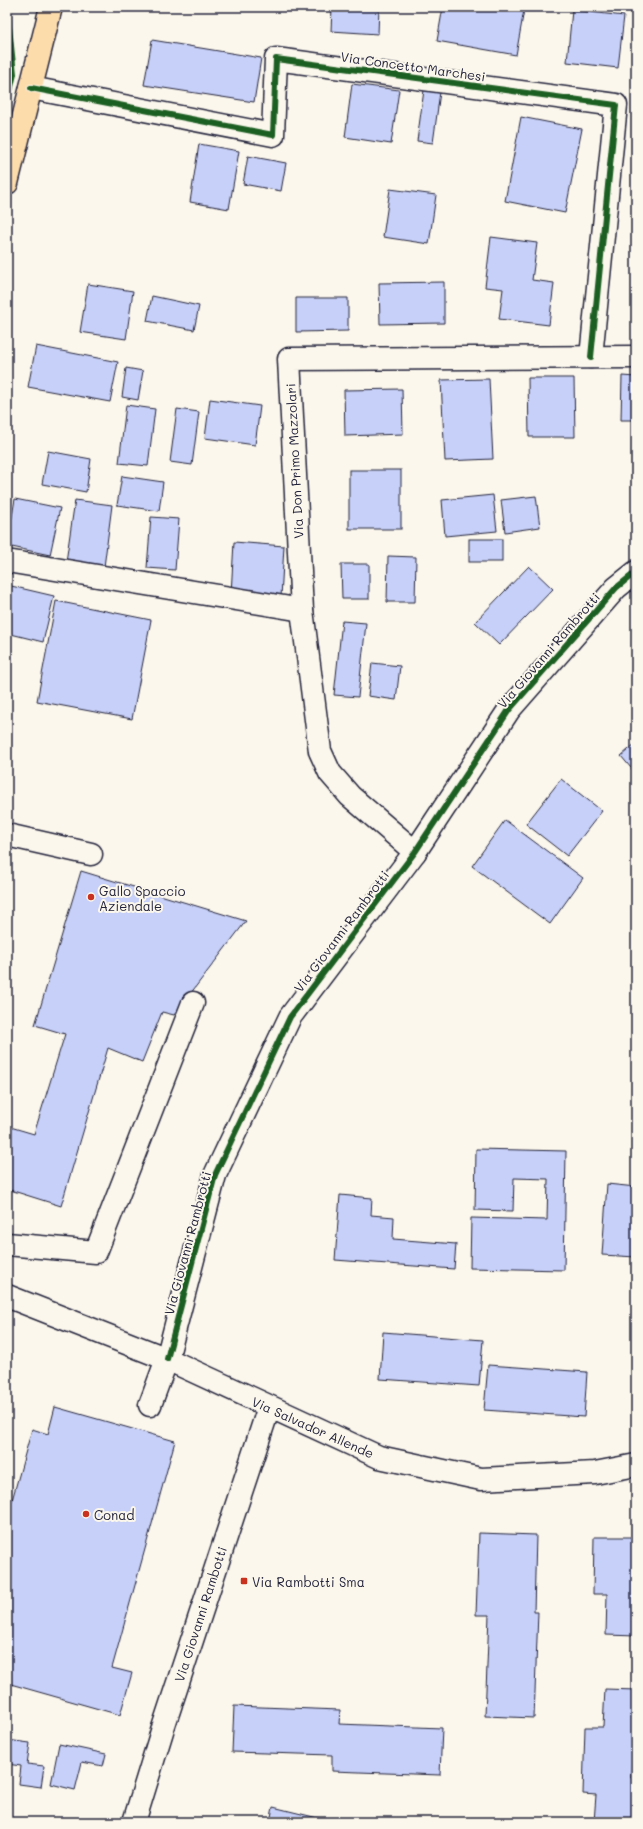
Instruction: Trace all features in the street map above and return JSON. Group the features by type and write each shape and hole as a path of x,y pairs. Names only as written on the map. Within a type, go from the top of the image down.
{"main road":[{"path":"7,183 51,7"}],"street":[{"name":"Via Concetto Marchesi","path":"31,88 273,135 276,59 616,105 591,357"},
{"name":"Via Don Primo Mazzolari","path":"302,610 289,359 636,357"},
{"path":"7,561 302,610 320,751 330,773 350,796 415,852"},
{"name":"Via Giovanni Rambrotti","path":"150,1404 167,1359 215,1175 290,1017 415,852 509,710 616,588 636,572"},
{"path":"7,835 91,854"},
{"path":"7,1244 96,1252 193,1003"},
{"name":"Via Salvador Allende","path":"7,1296 167,1359 379,1457 482,1479 595,1473 636,1465"},
{"name":"Via Giovanni Rambotti","path":"134,1822 165,1721 269,1407"}],"building":[{"path":"332,7 379,7 378,34 331,31"},
{"path":"443,7 505,7 524,10 516,55 437,41"},
{"path":"572,10 624,16 618,68 567,62"},
{"path":"152,40 261,58 254,102 144,85"},
{"path":"352,84 399,90 391,144 345,137"},
{"path":"424,90 440,92 433,143 417,141"},
{"path":"521,117 582,129 565,213 505,201"},
{"path":"199,144 239,151 229,209 190,202"},
{"path":"248,156 286,163 281,191 243,184"},
{"path":"390,189 436,195 429,244 383,237"},
{"path":"491,237 537,243 532,280 554,283 549,325 499,319 503,289 485,287"},
{"path":"444,282 444,323 380,324 379,283"},
{"path":"88,284 133,291 126,339 80,332"},
{"path":"152,296 199,306 194,330 147,321"},
{"path":"296,298 348,298 348,331 296,332"},
{"path":"36,346 118,362 110,402 28,387"},
{"path":"126,368 143,371 138,400 122,397"},
{"path":"622,376 636,377 636,420 621,420"},
{"path":"528,378 574,378 575,437 529,437"},
{"path":"489,379 493,459 445,461 441,380"},
{"path":"402,389 403,434 345,436 344,390"},
{"path":"210,399 260,406 255,445 205,438"},
{"path":"126,405 155,409 148,466 119,463"},
{"path":"177,409 199,412 192,465 170,462"},
{"path":"48,451 91,459 86,492 42,484"},
{"path":"349,470 401,470 401,529 349,529"},
{"path":"122,476 163,482 159,511 117,505"},
{"path":"493,495 497,531 445,536 442,500"},
{"path":"536,496 540,527 505,532 501,500"},
{"path":"15,499 60,508 50,555 7,546"},
{"path":"75,500 112,505 104,567 66,562"},
{"path":"151,517 179,519 175,570 147,568"},
{"path":"469,539 502,539 502,562 469,562"},
{"path":"234,542 284,546 281,597 231,594"},
{"path":"388,556 416,557 415,602 387,602"},
{"path":"341,564 369,564 369,599 342,599"},
{"path":"529,566 553,589 499,645 475,622"},
{"path":"7,585 54,596 43,642 7,633"},
{"path":"56,601 151,620 132,719 37,701"},
{"path":"342,621 366,623 358,697 334,695"},
{"path":"372,663 400,666 396,700 368,696"},
{"path":"636,743 636,774 621,756"},
{"path":"561,779 602,811 567,856 526,824"},
{"path":"505,820 583,878 550,924 472,866"},
{"path":"81,871 246,921 174,1015 162,1012 142,1062 108,1048 61,1206 7,1189 7,1126 34,1134 65,1034 35,1025"},
{"path":"476,1149 566,1151 564,1270 470,1268 471,1218 547,1220 548,1179 514,1178 513,1211 475,1210"},
{"path":"607,1184 636,1187 636,1257 602,1255"},
{"path":"340,1195 372,1198 371,1215 394,1217 393,1239 456,1244 454,1269 335,1260"},
{"path":"383,1332 483,1340 479,1386 380,1379"},
{"path":"488,1365 587,1372 584,1417 484,1410"},
{"path":"55,1407 175,1441 112,1668 132,1673 120,1715 7,1683 7,1518 32,1429 48,1434"},
{"path":"479,1533 536,1535 534,1612 538,1612 534,1718 485,1716 489,1615 476,1615"},
{"path":"594,1537 636,1537 636,1636 606,1635 607,1594 593,1594"},
{"path":"605,1689 636,1690 636,1748 632,1748 631,1778 636,1778 636,1822 594,1822 596,1795 583,1794 585,1727 603,1727"},
{"path":"234,1706 340,1710 339,1724 442,1728 440,1775 332,1771 332,1755 232,1752"},
{"path":"7,1740 30,1743 27,1764 44,1766 41,1787 19,1784 21,1766 7,1764"},
{"path":"59,1744 106,1754 103,1766 82,1762 75,1790 51,1784"},
{"path":"273,1807 334,1822 270,1822"}],"cycle path":[{"path":"7,8 14,74 7,103"},
{"path":"31,88 273,135 276,59 616,105 591,357"},
{"path":"167,1359 215,1175 290,1017 415,852 509,710 616,588 636,572"}],"place":[{"name":"Gallo Spaccio Aziendale","path":"91,897"},
{"name":"Conad","path":"86,1514"},
{"name":"Via Rambotti Sma","path":"244,1581"}]}
